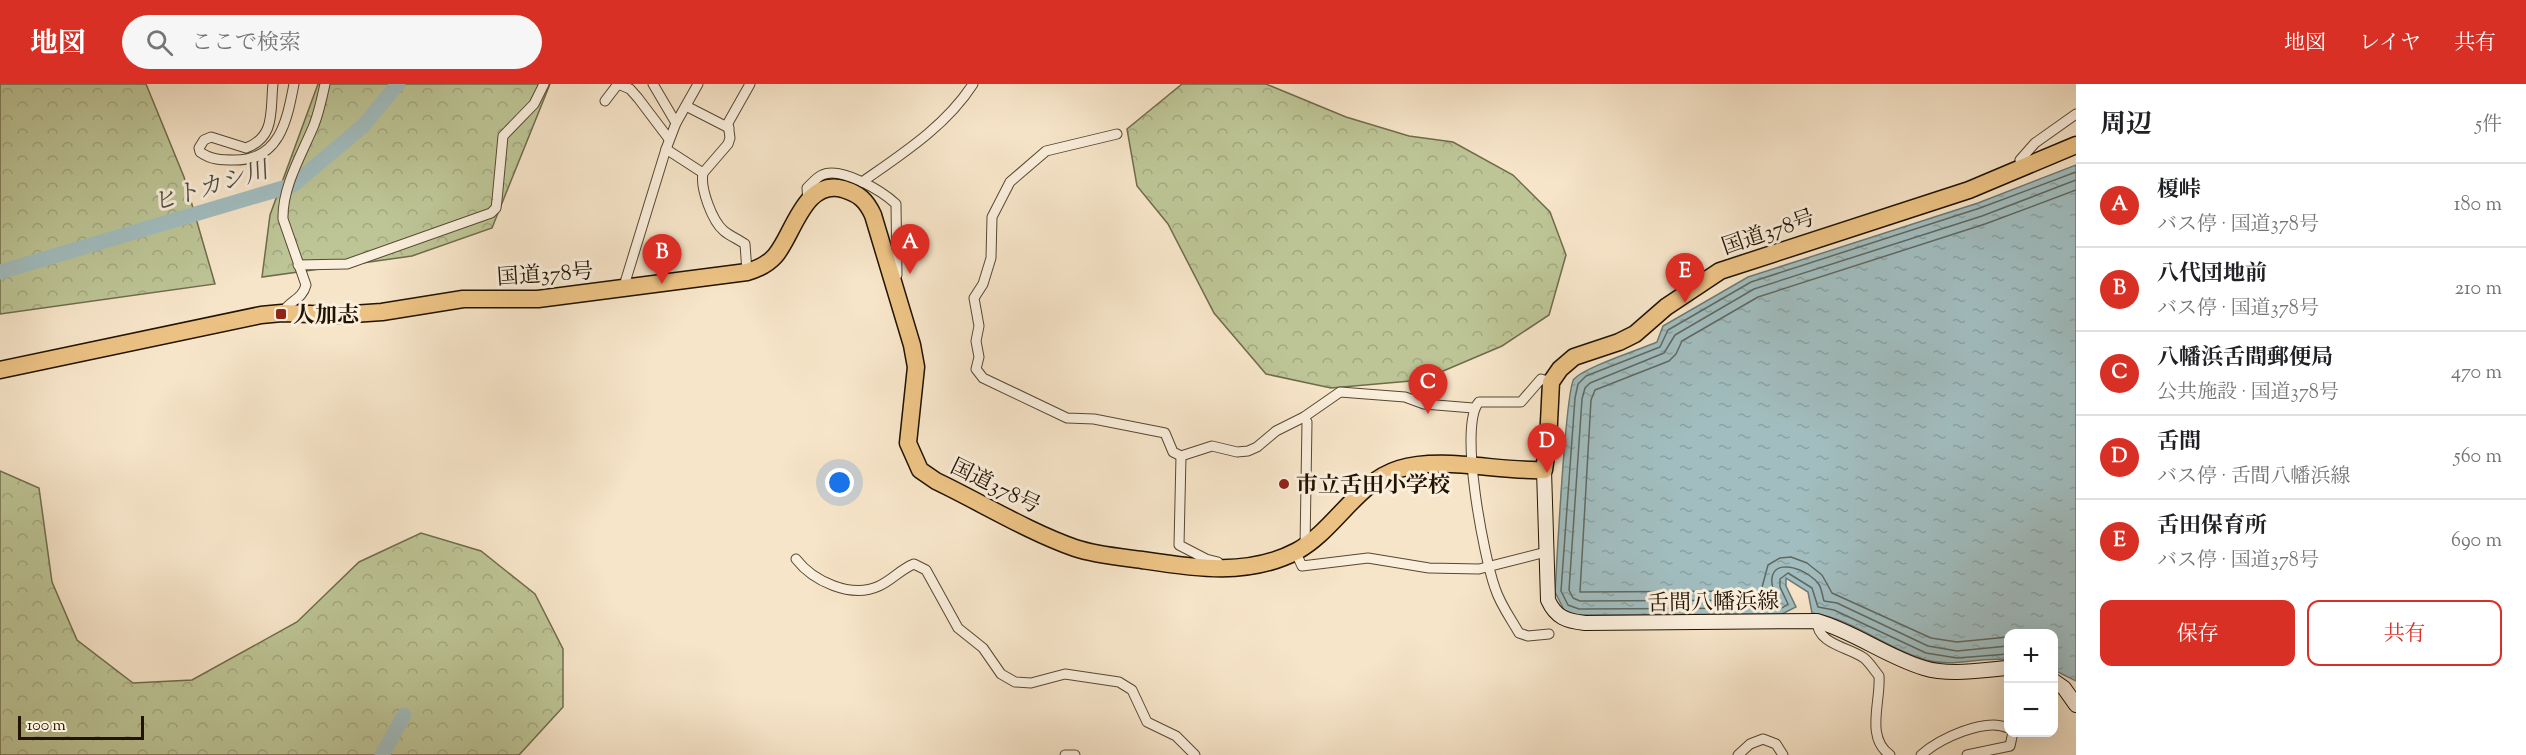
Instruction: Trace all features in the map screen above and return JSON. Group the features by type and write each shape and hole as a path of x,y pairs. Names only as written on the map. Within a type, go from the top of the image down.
{"highway":[{"name":"国道378号","path":"1551,382 1560,369 1574,357 1619,342 1635,334 1666,307 1720,271 1969,190 2025,169 2076,146"},
{"name":"国道378号","path":"0,370 282,313 362,314 463,299 538,299 747,272 761,268 773,258 808,202 821,191 837,188 856,193 867,202 873,215 912,345 916,383 908,442 920,470 936,481 1075,548 1192,568 1216,570 1246,567 1274,561 1300,549 1384,475 1417,466 1471,465 1544,470"},
{"path":"1544,470 1551,382"}],"main road":[{"name":"舌間八幡浜線","path":"1544,470 1548,600 1553,611 1567,621 1585,623 1817,621 1924,668 1950,671 2004,668"},
{"path":"2057,683 2064,688 2076,705"}],"street":[{"path":"273,84 272,117 261,140 246,148 211,137 204,140 199,148 200,152 208,158 245,160 256,158 270,149 283,126 294,84"},
{"path":"282,313 287,305 300,298 306,285 283,219 283,210 295,170 315,122 325,84"},
{"path":"298,265 347,264 491,213 496,208 503,136 534,104 544,84"},
{"path":"605,101 618,84 630,89 669,139"},
{"path":"653,84 676,123"},
{"path":"623,289 669,139 698,84"},
{"path":"747,272 745,244 722,230 705,197 701,182 703,173 728,144 728,123 750,84"},
{"path":"862,182 918,142 955,107 974,84"},
{"path":"686,106 729,128"},
{"path":"2025,169 2020,160 2035,143 2076,114"},
{"path":"1117,134 1046,151 1010,182 992,217 991,258 982,284 974,298 979,326 976,341 979,357 976,369 983,378 1067,418 1095,419 1165,433 1173,452 1180,456 1212,446 1237,452 1248,452 1283,426 1304,417 1340,392 1405,398 1424,404 1473,408"},
{"path":"666,149 703,173"},
{"path":"808,202 807,188 821,175 832,174 862,182 885,194 896,204 897,275 892,279"},
{"path":"1549,634 1528,636 1519,633 1499,599 1489,567 1471,465 1473,408 1479,402 1521,402 1541,379 1551,382"},
{"path":"1304,417 1307,422 1300,549 1302,566 1368,558 1428,568 1489,567 1546,552"},
{"path":"1180,456 1179,545 1206,559 1241,561 1246,567"},
{"path":"796,559 805,570 821,580 842,588 862,591 879,587 914,564 920,566 933,582 958,628 983,648 1001,674 1015,682 1031,683 1065,674 1119,682 1132,690 1147,722 1176,736 1195,755"},
{"path":"1817,621 1817,630 1821,636 1863,657 1879,676 1876,730 1880,743 1890,755"},
{"path":"1921,755 1947,737 1993,724 2004,727"},
{"path":"1967,755 2010,746 2013,737"},
{"path":"1738,755 1750,744 1763,739 1776,744 1783,755"},
{"path":"1065,755 1075,755"}],"green space":[{"path":"0,84 146,84 184,177 215,284 0,314"},
{"path":"318,84 550,84 492,228 412,256 262,277 270,215"},
{"path":"1182,84 1266,84 1346,117 1409,136 1453,142 1513,175 1550,212 1566,255 1549,315 1502,346 1422,380 1331,388 1266,374 1214,313 1168,224 1137,186 1127,129"},
{"path":"0,471 39,488 52,582 77,640 133,683 192,680 297,622 359,562 421,533 481,551 535,594 563,649 563,707 519,755 0,755"}],"water":[{"path":"2076,165 2076,681 2058,672 2058,629 2004,629 2004,660 1947,663 1926,660 1897,649 1842,621 1812,613 1808,592 1786,578 1786,586 1796,607 1782,614 1577,615 1564,610 1555,592 1565,444 1574,379 1600,364 1657,342 1663,326 1748,277 1978,203"}],"waterway":[{"name":"ヒトカシ川","path":"0,272 293,185 363,126 398,84"},
{"path":"382,755 404,715"}],"place":[{"name":"榎峠","path":"910,274"},
{"name":"八代団地前","path":"662,284"},
{"name":"舌田保育所","path":"1685,303"},
{"name":"人加志","path":"281,314"},
{"name":"八幡浜舌間郵便局","path":"1428,414"},
{"name":"舌間","path":"1547,473"},
{"name":"市立舌田小学校","path":"1284,484"}]}
